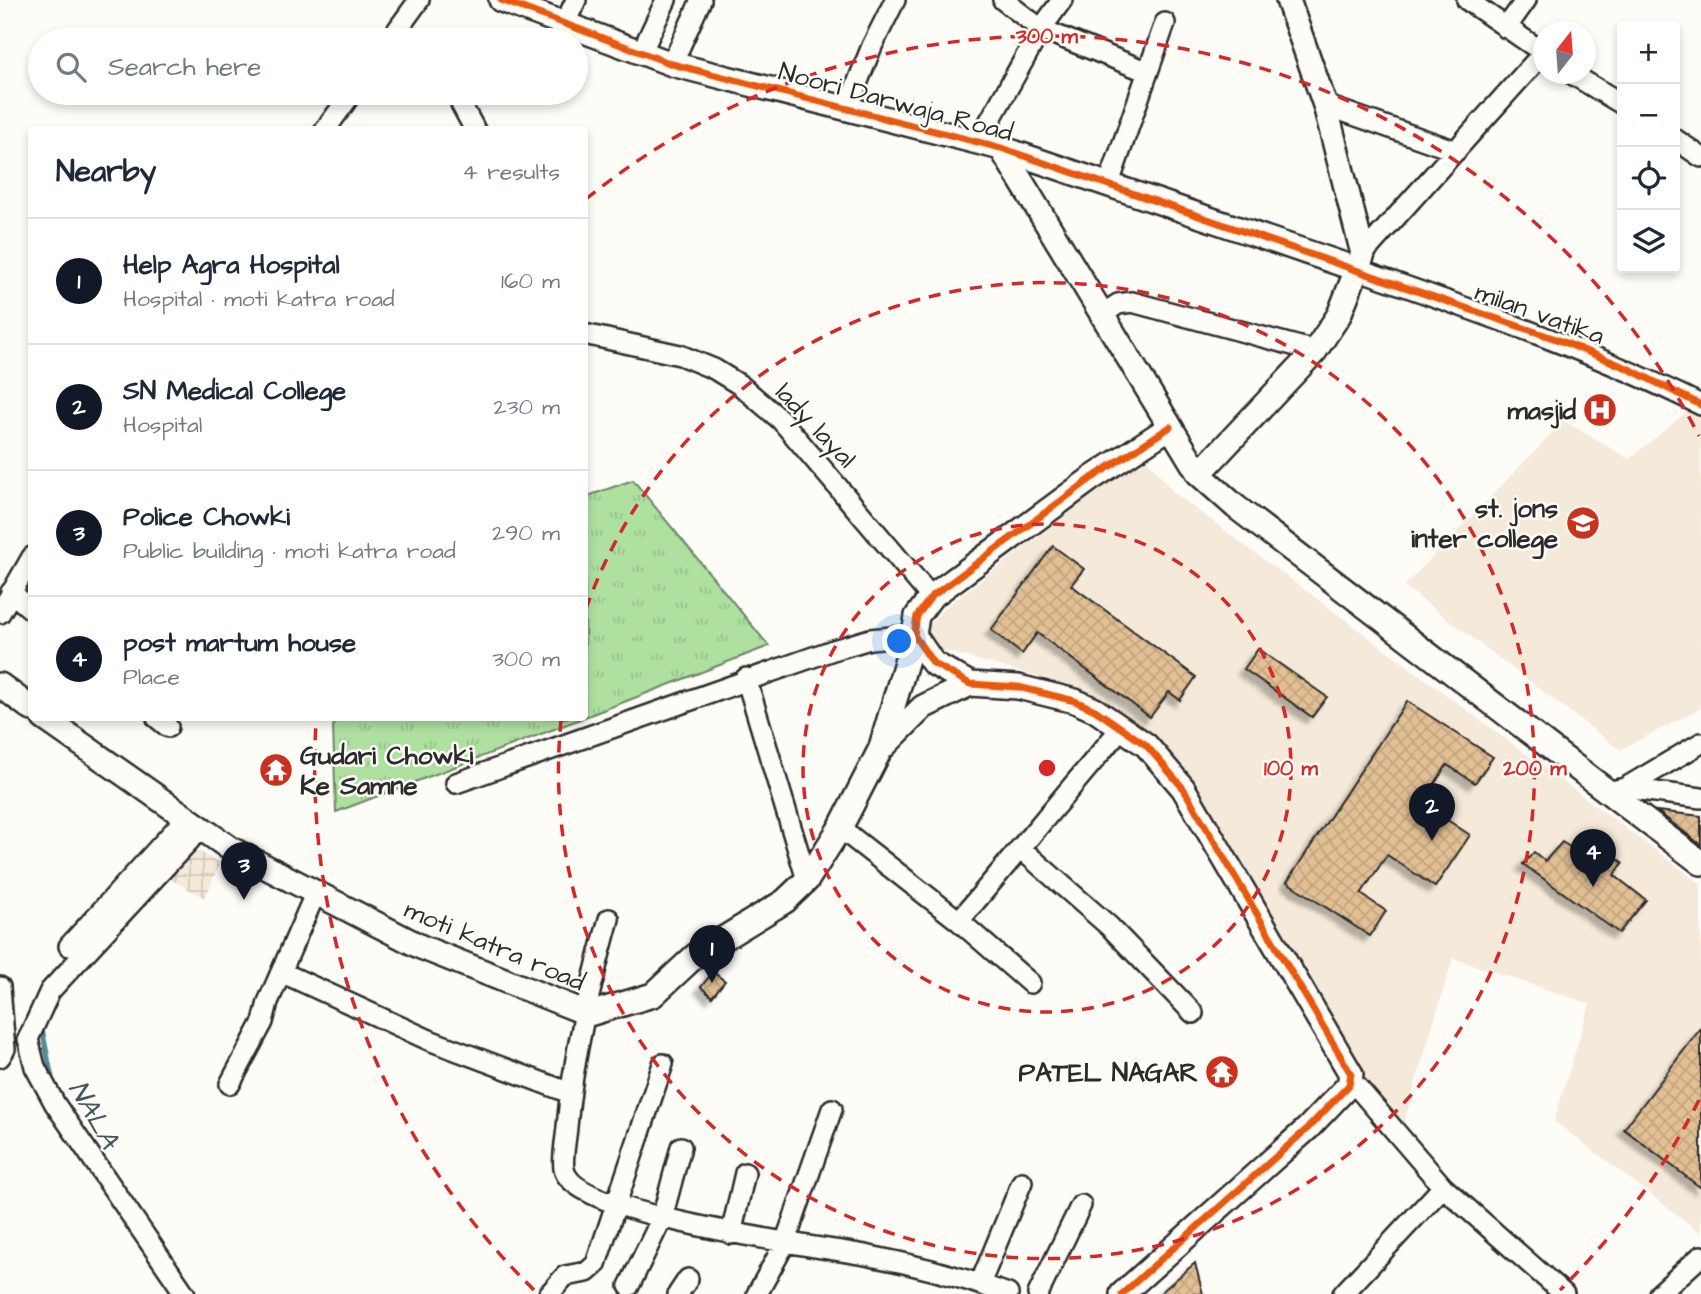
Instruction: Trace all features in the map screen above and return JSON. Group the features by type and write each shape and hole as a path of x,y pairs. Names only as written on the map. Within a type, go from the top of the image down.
{"street":[{"path":"399,28 419,0"},
{"name":"Noori Darwaja Road","path":"501,0 578,28"},
{"path":"565,23 576,0"},
{"path":"641,53 666,0"},
{"path":"671,64 701,0"},
{"path":"847,108 895,0"},
{"path":"1003,0 1041,29 1149,72"},
{"path":"978,142 1041,29 1062,0"},
{"path":"1288,0 1325,105 1361,262"},
{"path":"1467,0 1533,46"},
{"path":"1506,28 1526,0"},
{"path":"1108,186 1165,23"},
{"name":"Noori Darwaja Road","path":"588,32 671,64 1001,148 1108,186 1361,262"},
{"path":"1199,474 1315,351 1339,315 1361,262 1533,64"},
{"path":"1589,84 1617,101"},
{"path":"328,126 343,105"},
{"path":"462,105 473,126"},
{"path":"1325,105 1456,151"},
{"path":"1680,142 1701,157"},
{"path":"1001,148 1199,474 1236,507 1616,790 1701,863"},
{"name":"milan vatika","path":"1361,262 1556,339 1627,369 1701,405"},
{"path":"1101,315 1118,304 1132,302 1315,351"},
{"name":"lady layal","path":"588,335 680,355 714,369 740,385 781,420 931,597"},
{"path":"880,750 917,617 931,597 1092,478 1170,427"},
{"path":"0,613 28,564"},
{"path":"11,592 28,607"},
{"path":"456,783 746,678 870,639 914,635"},
{"path":"914,635 933,663 970,684 1018,687 1075,701 1122,727 1146,745 1182,788 1351,1074 1352,1081 1443,1187 1564,1294"},
{"path":"746,678 807,880"},
{"name":"moti katra road","path":"48,721 192,824 315,894 421,947 583,1013 625,1005 661,990 695,956 762,918 807,880 840,828 880,750 923,707 970,684"},
{"path":"0,685 28,706"},
{"path":"959,921 1122,727"},
{"path":"1616,790 1701,743"},
{"path":"1616,790 1701,798"},
{"path":"69,946 192,824"},
{"path":"185,1294 94,1166 55,1104 34,1067 28,1039 50,991 192,824"},
{"path":"840,828 959,921 1030,983"},
{"path":"1020,848 1110,927 1194,1013"},
{"path":"230,1084 263,1022 281,972 315,894"},
{"path":"609,919 583,1013 570,1093 564,1170 573,1183 662,1218 731,1234 866,1256 980,1284 1008,1294"},
{"path":"281,972 429,1040 570,1093"},
{"path":"0,986 5,1036 5,1049 0,1057"},
{"path":"5,1036 28,1039"},
{"path":"549,1294 565,1276 587,1272 596,1264 663,1064"},
{"path":"1122,1294 1308,1128 1352,1081"},
{"path":"757,1294 785,1243 832,1109"},
{"path":"629,1286 662,1218 681,1147"},
{"path":"731,1234 745,1173"},
{"path":"980,1284 1022,1182"},
{"path":"1343,1294 1443,1187"},
{"path":"1038,1294 1082,1205"},
{"path":"1659,1294 1701,1256"}],"shaded area":[{"name":"st. jons inter college","path":"1689,410 1701,416 1701,708 1620,750 1404,586 1564,421 1629,459"},
{"path":"1144,455 1173,492 1701,884 1701,1233 1554,1121 1590,1004 1453,958 1400,1135 1367,1096 1146,735 1058,682 937,649 925,630 942,610"},
{"path":"187,845 220,863 205,898 166,877"}],"green space":[{"path":"633,480 769,646 588,716 588,496"},
{"path":"335,721 575,721 336,812"}],"building":[{"path":"1053,546 1084,569 1071,585 1196,677 1180,700 1169,692 1150,717 1037,633 1022,654 991,630"},
{"path":"1258,649 1327,697 1312,717 1244,669"},
{"path":"1407,701 1493,757 1475,783 1447,765 1422,803 1470,835 1435,887 1387,855 1361,894 1386,911 1370,936 1287,882"},
{"path":"1657,811 1701,816 1701,845"},
{"path":"1562,842 1592,861 1602,847 1623,863 1614,875 1646,900 1619,933 1523,864 1534,852 1545,861"},
{"path":"713,972 725,981 712,997 701,987"},
{"path":"1701,1028 1701,1188 1624,1129"},
{"path":"1195,1263 1203,1294 1159,1294"}],"waterway":[{"name":"NALA","path":"41,1024 53,1083"}],"cycle path":[{"path":"501,0 576,28"},
{"path":"588,33 672,64 1001,148 1556,339 1627,368 1701,405"},
{"path":"1122,1294 1308,1128 1349,1085 1351,1074 1183,788 1146,745 1095,710 1075,701 1018,687 970,684 933,663 914,635 917,616 931,597 1092,478 1170,427"}],"place":[{"name":"masjid","path":"1600,410"},
{"name":"st. jons inter college","path":"1583,523"},
{"name":"Gudari Chowki Ke Samne","path":"276,770"},
{"name":"SN Medical College","path":"1432,841"},
{"name":"post martum house","path":"1593,887"},
{"name":"Police Chowki","path":"244,900"},
{"name":"Help Agra Hospital","path":"712,983"},
{"name":"PATEL NAGAR","path":"1222,1072"}]}
